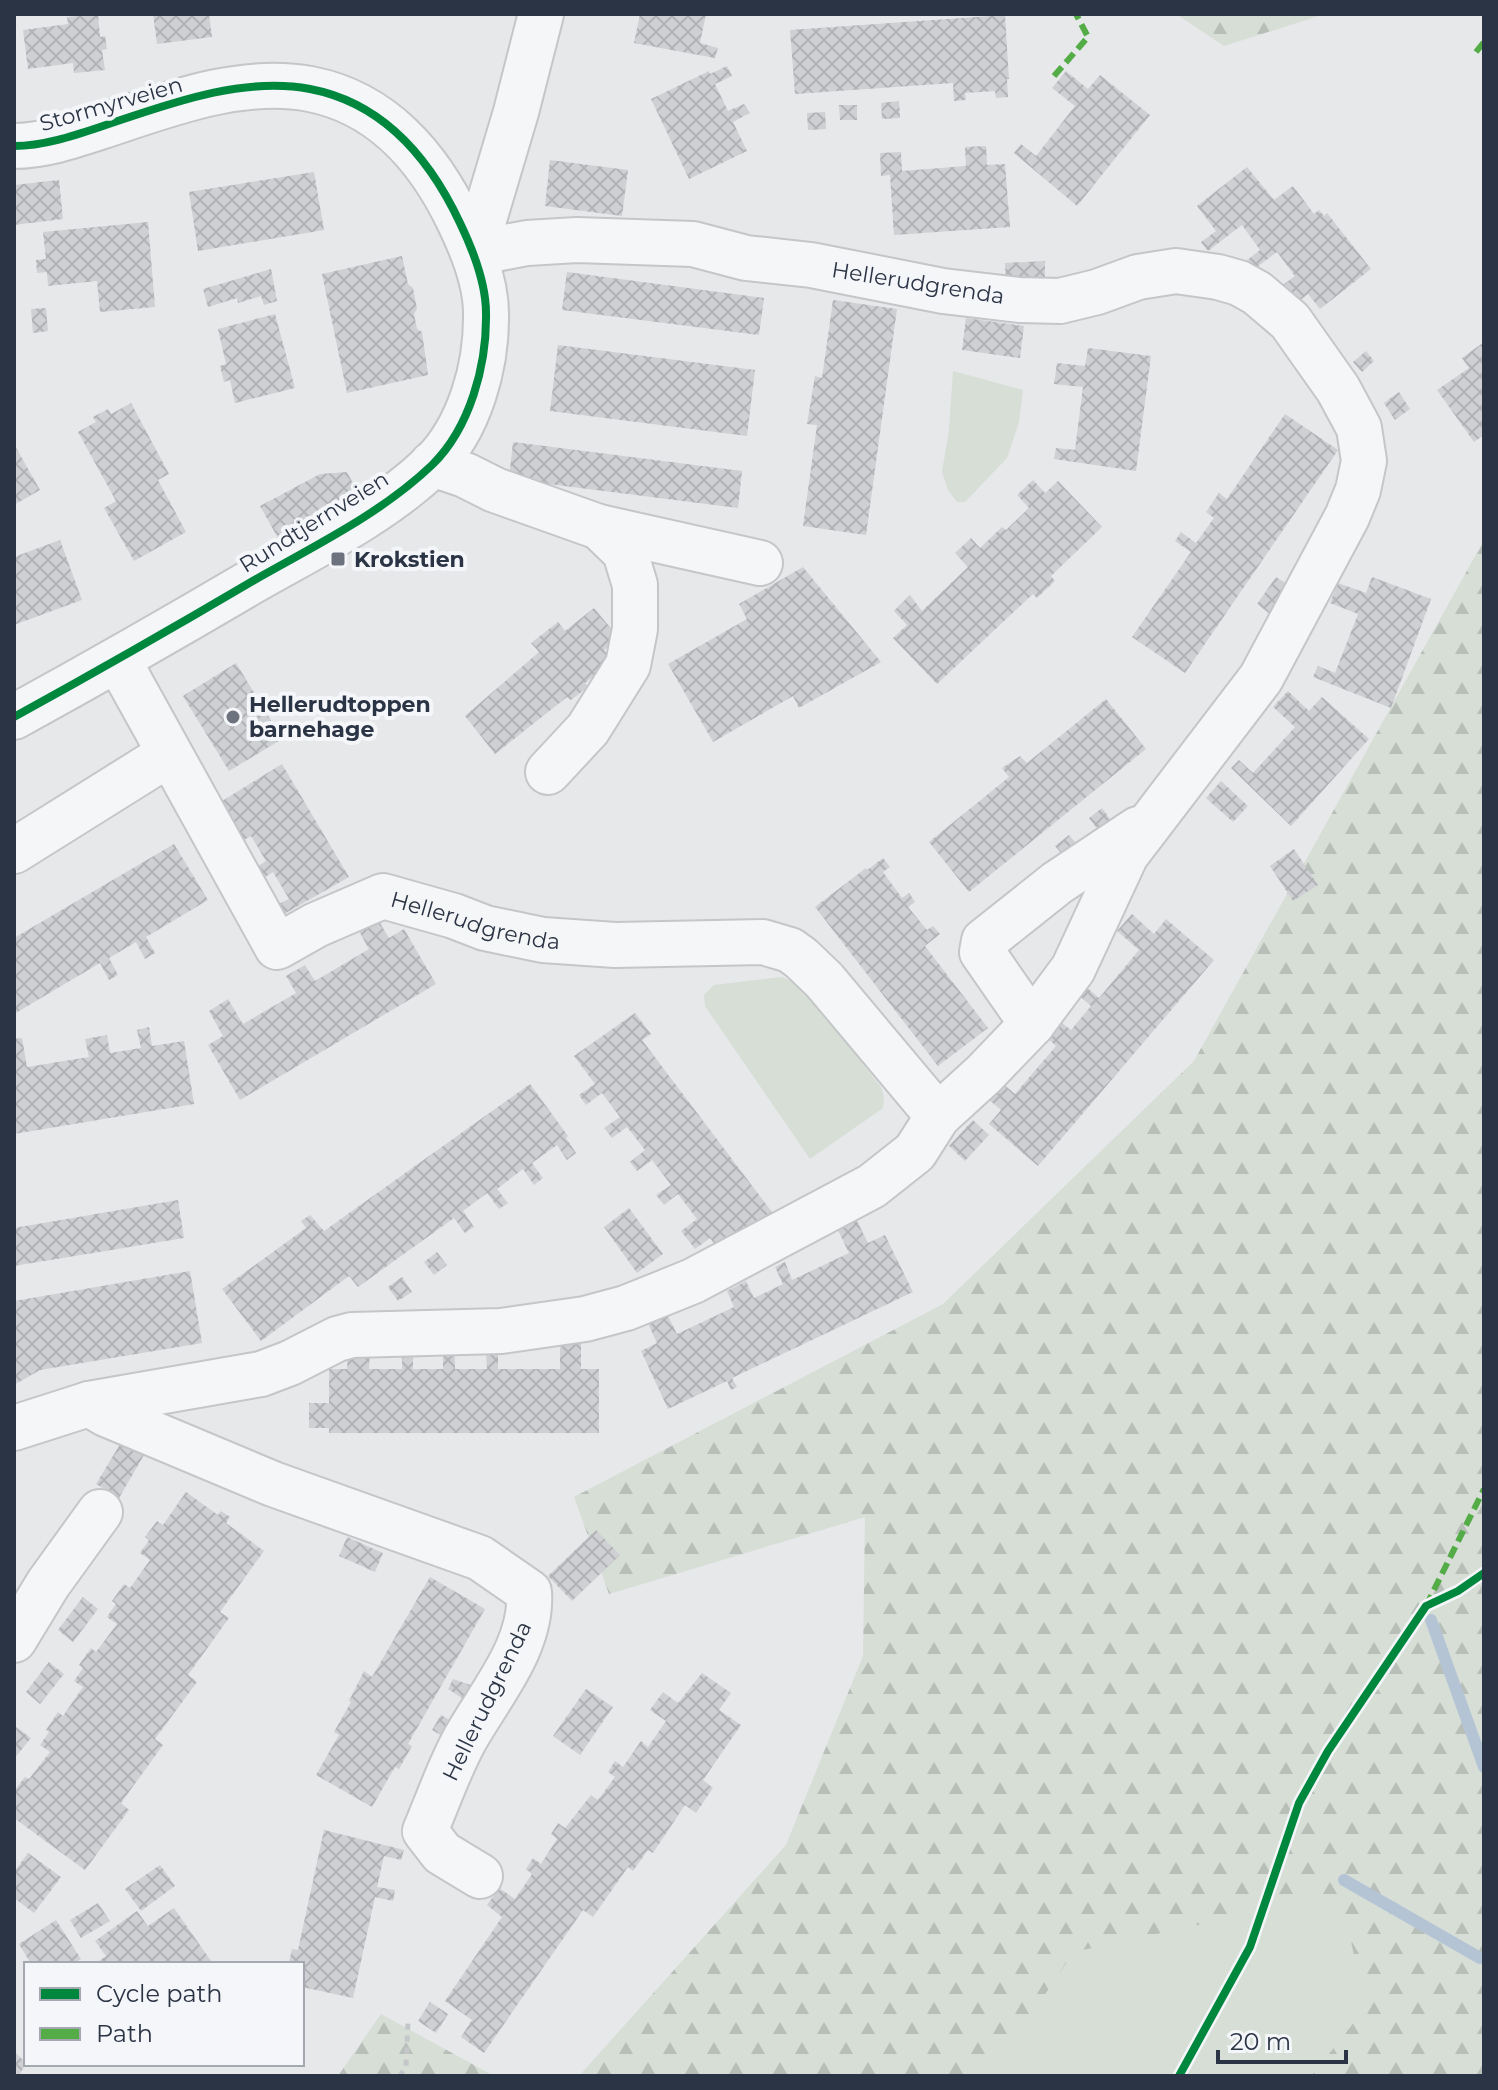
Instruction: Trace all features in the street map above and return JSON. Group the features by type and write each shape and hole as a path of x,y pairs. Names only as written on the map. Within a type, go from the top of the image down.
{"street":[{"path":"474,253 541,14"},
{"name":"Stormyrveien","path":"14,146 64,139 150,111 233,89 270,86 309,89 356,105 383,120 411,145 435,174 474,253"},
{"name":"Hellerudgrenda","path":"14,1428 89,1404 261,1374 352,1335 501,1331 585,1319 626,1308 693,1281 872,1186 915,1152 938,1116 1032,1024 1073,969 1126,855 1261,678 1329,554 1358,490 1364,461 1359,428 1338,389 1290,321 1275,306 1239,283 1176,271 1138,277 1060,301 1019,300 943,291 811,265 746,258 693,244 577,240 527,243 474,253"},
{"name":"Rundtjernveien","path":"14,717 371,513 432,464 454,437 466,414 481,369 487,311 474,253"},
{"path":"432,464 599,527 760,563"},
{"path":"548,772 588,729 628,665 635,629 635,585 625,552 599,527"},
{"name":"Hellerudgrenda","path":"118,660 277,947 316,925 383,896 485,928 543,940 615,945 763,942 790,950 824,980 938,1116"},
{"path":"14,851 169,754"},
{"name":"Hellerudgrenda","path":"1032,1024 982,952 984,941 1057,883 1151,822"},
{"name":"Hellerudgrenda","path":"89,1404 273,1484 480,1558 529,1592 531,1613 514,1657 464,1742 425,1831 442,1853 480,1876"},
{"path":"14,1640 48,1584 100,1512"}],"path":[{"path":"400,2076 406,2066 408,2021"}],"green space":[{"path":"1176,14 1325,14 1224,46"},
{"path":"953,371 1023,390 1019,422 1007,458 965,502 957,502 948,490 942,472 949,430"},
{"path":"1484,540 1484,2076 1311,2076 1366,2007 1074,1952 990,2076 579,2076 786,1845 863,1656 865,1517 609,1594 574,1497 943,1304 1194,1061"},
{"path":"782,977 802,986 881,1087 884,1097 883,1108 810,1159 705,1006 704,995 714,985"},
{"path":"1340,1894 1366,2007 1311,2076 990,2076 1074,1952"},
{"path":"381,2014 494,2076 338,2076"}],"building":[{"path":"98,14 100,37 105,36 107,49 102,50 105,70 74,73 73,63 28,69 23,30 68,24 67,17"},
{"path":"153,14 209,14 212,37 157,44"},
{"path":"640,14 706,14 700,43 718,48 715,58 634,43"},
{"path":"1005,15 1008,97 996,98 995,91 965,93 966,100 954,101 953,83 795,94 790,30"},
{"path":"727,66 732,76 715,84 728,111 744,104 750,113 733,122 747,151 689,179 651,99 709,71 710,74"},
{"path":"1066,71 1088,89 1100,75 1150,115 1077,206 1014,153 1021,144 1036,156 1075,106 1052,88"},
{"path":"899,101 900,118 882,119 881,103"},
{"path":"839,105 857,105 857,120 840,120"},
{"path":"825,112 826,129 808,130 807,113"},
{"path":"986,146 987,165 1005,164 1010,227 894,235 890,175 881,176 880,153 901,152 902,171 966,166 965,147"},
{"path":"550,160 628,170 622,216 545,206"},
{"path":"1247,167 1274,200 1293,186 1314,214 1319,210 1324,216 1327,213 1371,269 1320,309 1308,294 1294,305 1280,287 1295,276 1277,252 1253,270 1246,261 1260,250 1242,225 1208,251 1201,242 1216,231 1197,206"},
{"path":"314,172 324,230 198,251 189,192"},
{"path":"59,180 63,219 14,225 14,185"},
{"path":"148,222 155,307 100,312 97,281 48,286 47,272 37,273 36,260 46,259 43,232"},
{"path":"402,256 408,284 413,288 417,309 414,314 417,329 422,332 428,375 347,393 322,274"},
{"path":"1045,261 1045,281 1006,283 1005,263"},
{"path":"271,269 277,301 264,305 261,296 238,303 237,298 208,307 203,289"},
{"path":"567,272 764,298 759,335 562,310"},
{"path":"833,300 897,309 866,535 803,526 817,425 807,424 815,376 822,378"},
{"path":"46,308 48,331 33,333 31,309"},
{"path":"275,314 295,388 235,403 230,380 224,382 220,366 226,364 218,329"},
{"path":"966,318 1024,326 1020,358 962,350"},
{"path":"1484,342 1484,435 1474,442 1437,390 1469,368 1462,358"},
{"path":"558,345 755,370 747,436 550,411"},
{"path":"1088,348 1151,356 1136,471 1054,459 1056,448 1075,450 1083,387 1054,384 1057,363 1085,366"},
{"path":"1366,351 1374,361 1362,372 1353,362"},
{"path":"1399,392 1410,409 1395,420 1384,403"},
{"path":"131,403 169,474 158,480 186,532 134,561 104,508 116,501 78,432 96,422 93,417 108,409 111,414"},
{"path":"1285,414 1338,450 1185,673 1132,637 1191,552 1175,541 1181,532 1196,543 1214,518 1206,512 1219,493 1227,499"},
{"path":"513,442 742,471 738,508 509,479"},
{"path":"14,444 40,490 14,505"},
{"path":"347,472 357,491 278,538 260,506 320,474"},
{"path":"1033,480 1045,493 1058,481 1102,527 1051,576 1055,581 1037,598 1033,594 937,684 893,638 907,625 894,611 910,595 922,611 968,567 955,553 971,538 980,548 1002,527 1006,530 1029,508 1017,495"},
{"path":"60,540 82,600 14,625 14,557"},
{"path":"803,567 881,662 799,708 793,696 713,742 668,664 747,619 739,604"},
{"path":"1276,577 1290,586 1270,614 1257,604"},
{"path":"1372,577 1431,599 1391,708 1313,677 1318,666 1335,673 1358,614 1330,603 1338,583 1366,593"},
{"path":"594,608 619,638 604,650 613,661 585,683 588,687 571,700 567,697 495,754 465,716 539,652 531,643 558,622 565,631"},
{"path":"236,663 282,739 229,771 183,696"},
{"path":"1288,691 1309,711 1322,697 1369,739 1291,826 1231,768 1239,760 1253,773 1295,727 1273,707"},
{"path":"1106,699 1146,749 969,892 929,842 1009,777 1002,768 1020,756 1027,763"},
{"path":"282,764 349,877 277,918 271,908 289,899 273,872 257,882 250,871 266,861 251,836 235,845 219,803"},
{"path":"1221,781 1248,806 1233,822 1206,798"},
{"path":"1102,808 1112,822 1099,831 1089,818"},
{"path":"1069,835 1080,848 1066,859 1055,846"},
{"path":"174,844 208,900 146,937 155,953 145,959 136,942 109,958 118,975 109,980 100,963 14,1014 14,938"},
{"path":"1294,849 1318,885 1293,901 1270,866"},
{"path":"883,858 890,867 883,872 902,898 909,893 915,902 908,907 927,930 933,926 940,934 925,946 988,1028 938,1066 815,907"},
{"path":"374,913 389,938 404,929 436,984 240,1100 208,1045 223,1036 209,1011 228,999 243,1024 296,993 286,976 305,965 315,981 369,949 355,924"},
{"path":"1132,914 1154,934 1166,919 1214,960 1038,1166 989,1124 1001,1110 987,1098 1001,1082 1015,1094 1056,1046 1043,1034 1056,1018 1071,1030 1091,1006 1077,994 1084,985 1099,998 1139,950 1117,931"},
{"path":"635,1013 651,1034 642,1040 772,1212 720,1251 710,1238 695,1249 681,1231 697,1219 678,1194 664,1205 656,1195 671,1185 652,1160 637,1171 630,1162 645,1150 627,1127 612,1138 604,1128 620,1117 602,1093 586,1105 579,1095 595,1084 574,1056"},
{"path":"149,1027 152,1046 184,1041 194,1104 14,1134 14,1039 22,1038 27,1067 89,1057 85,1039 107,1035 110,1053 141,1048 137,1030"},
{"path":"530,1084 568,1136 566,1138 576,1153 567,1160 557,1145 532,1163 543,1178 534,1185 523,1169 497,1189 508,1203 499,1209 487,1193 463,1211 474,1227 465,1233 454,1218 358,1287 349,1276 261,1341 222,1289 306,1228 301,1221 310,1215 324,1231"},
{"path":"973,1120 989,1135 965,1161 949,1146"},
{"path":"178,1200 184,1238 14,1266 14,1228"},
{"path":"629,1208 663,1254 637,1273 604,1227"},
{"path":"855,1217 868,1243 885,1235 913,1292 732,1378 737,1387 731,1390 727,1381 668,1409 641,1351 657,1343 645,1317 664,1308 677,1334 734,1307 727,1291 746,1281 754,1298 783,1284 775,1267 785,1262 792,1280 849,1253 836,1226"},
{"path":"437,1252 447,1265 434,1275 424,1262"},
{"path":"190,1271 202,1343 40,1370 14,1385 14,1301"},
{"path":"402,1277 412,1292 398,1301 388,1287"},
{"path":"581,1340 581,1369 599,1369 599,1433 329,1433 329,1428 309,1428 309,1403 329,1403 329,1369 347,1369 348,1350 370,1350 369,1369 402,1369 402,1350 413,1351 413,1369 443,1369 443,1351 455,1350 455,1369 487,1369 486,1351 498,1350 498,1369 560,1369 560,1341"},
{"path":"122,1441 144,1455 119,1498 96,1484"},
{"path":"186,1492 218,1515 221,1511 230,1517 226,1523 264,1551 220,1612 229,1618 188,1675 197,1682 155,1739 163,1745 121,1803 129,1810 85,1870 14,1818 14,1791 25,1777 29,1779 50,1752 40,1745 58,1712 63,1716 83,1687 74,1681 83,1668 79,1665 91,1648 96,1652 117,1624 107,1617 116,1604 112,1601 124,1584 130,1588 150,1560 140,1553 149,1540 145,1537 157,1521 163,1525"},
{"path":"596,1530 620,1555 572,1601 548,1576"},
{"path":"347,1537 383,1553 375,1572 339,1556"},
{"path":"430,1577 485,1609 408,1744 412,1746 399,1769 395,1767 372,1807 316,1775 339,1735 334,1732 364,1671 372,1677"},
{"path":"83,1597 98,1609 73,1642 58,1630"},
{"path":"49,1662 64,1674 40,1704 26,1692"},
{"path":"702,1673 731,1693 719,1710 741,1725 703,1780 713,1788 696,1813 685,1805 653,1853 648,1850 633,1871 628,1867 593,1917 583,1910 484,2053 461,2037 472,2020 445,2001 502,1917 487,1905 499,1888 515,1899 532,1874 526,1869 533,1858 541,1864 557,1839 551,1834 558,1823 565,1828 591,1795 598,1800 615,1777 608,1772 615,1761 623,1767 641,1741 648,1747 666,1721 650,1710 663,1692 678,1703"},
{"path":"453,1679 476,1687 468,1702 448,1689"},
{"path":"586,1689 613,1707 580,1755 553,1736"},
{"path":"441,1715 455,1723 446,1738 432,1730"},
{"path":"16,1727 31,1738 14,1759 14,1729"},
{"path":"324,1830 404,1850 401,1860 384,1856 377,1887 395,1890 393,1901 375,1897 353,1998 304,1987 304,1962 289,1962 292,1949 298,1950"},
{"path":"28,1853 61,1877 34,1913 14,1898 14,1872"},
{"path":"160,1865 175,1886 141,1911 125,1889"},
{"path":"98,1903 110,1921 81,1938 70,1920"},
{"path":"174,1908 211,1961 98,1962 106,1956 95,1941 137,1911 148,1926"},
{"path":"56,1920 81,1959 76,1962 30,1962 19,1944"},
{"path":"430,2002 448,2014 436,2033 418,2021"},
{"path":"14,2051 24,2061 24,2066 19,2076 14,2076"}],"waterway":[{"path":"1431,1620 1484,1767"},
{"path":"1344,1880 1480,1958"}],"marked path":[{"path":"1054,76 1088,37 1076,14"},
{"path":"1476,52 1484,42"},
{"path":"1426,1606 1484,1489"}],"cycle path":[{"path":"14,146 58,140 177,102 230,90 284,86 336,96 382,121 419,156 434,177 448,199 474,255 484,290 486,313 479,374 466,414 445,450 412,483 345,529 14,717"},
{"path":"1179,2076 1250,1947 1299,1803 1328,1751 1426,1606 1458,1591 1484,1573"}],"place":[{"name":"Krokstien","path":"338,559"},
{"name":"Hellerudtoppen barnehage","path":"233,717"}]}
